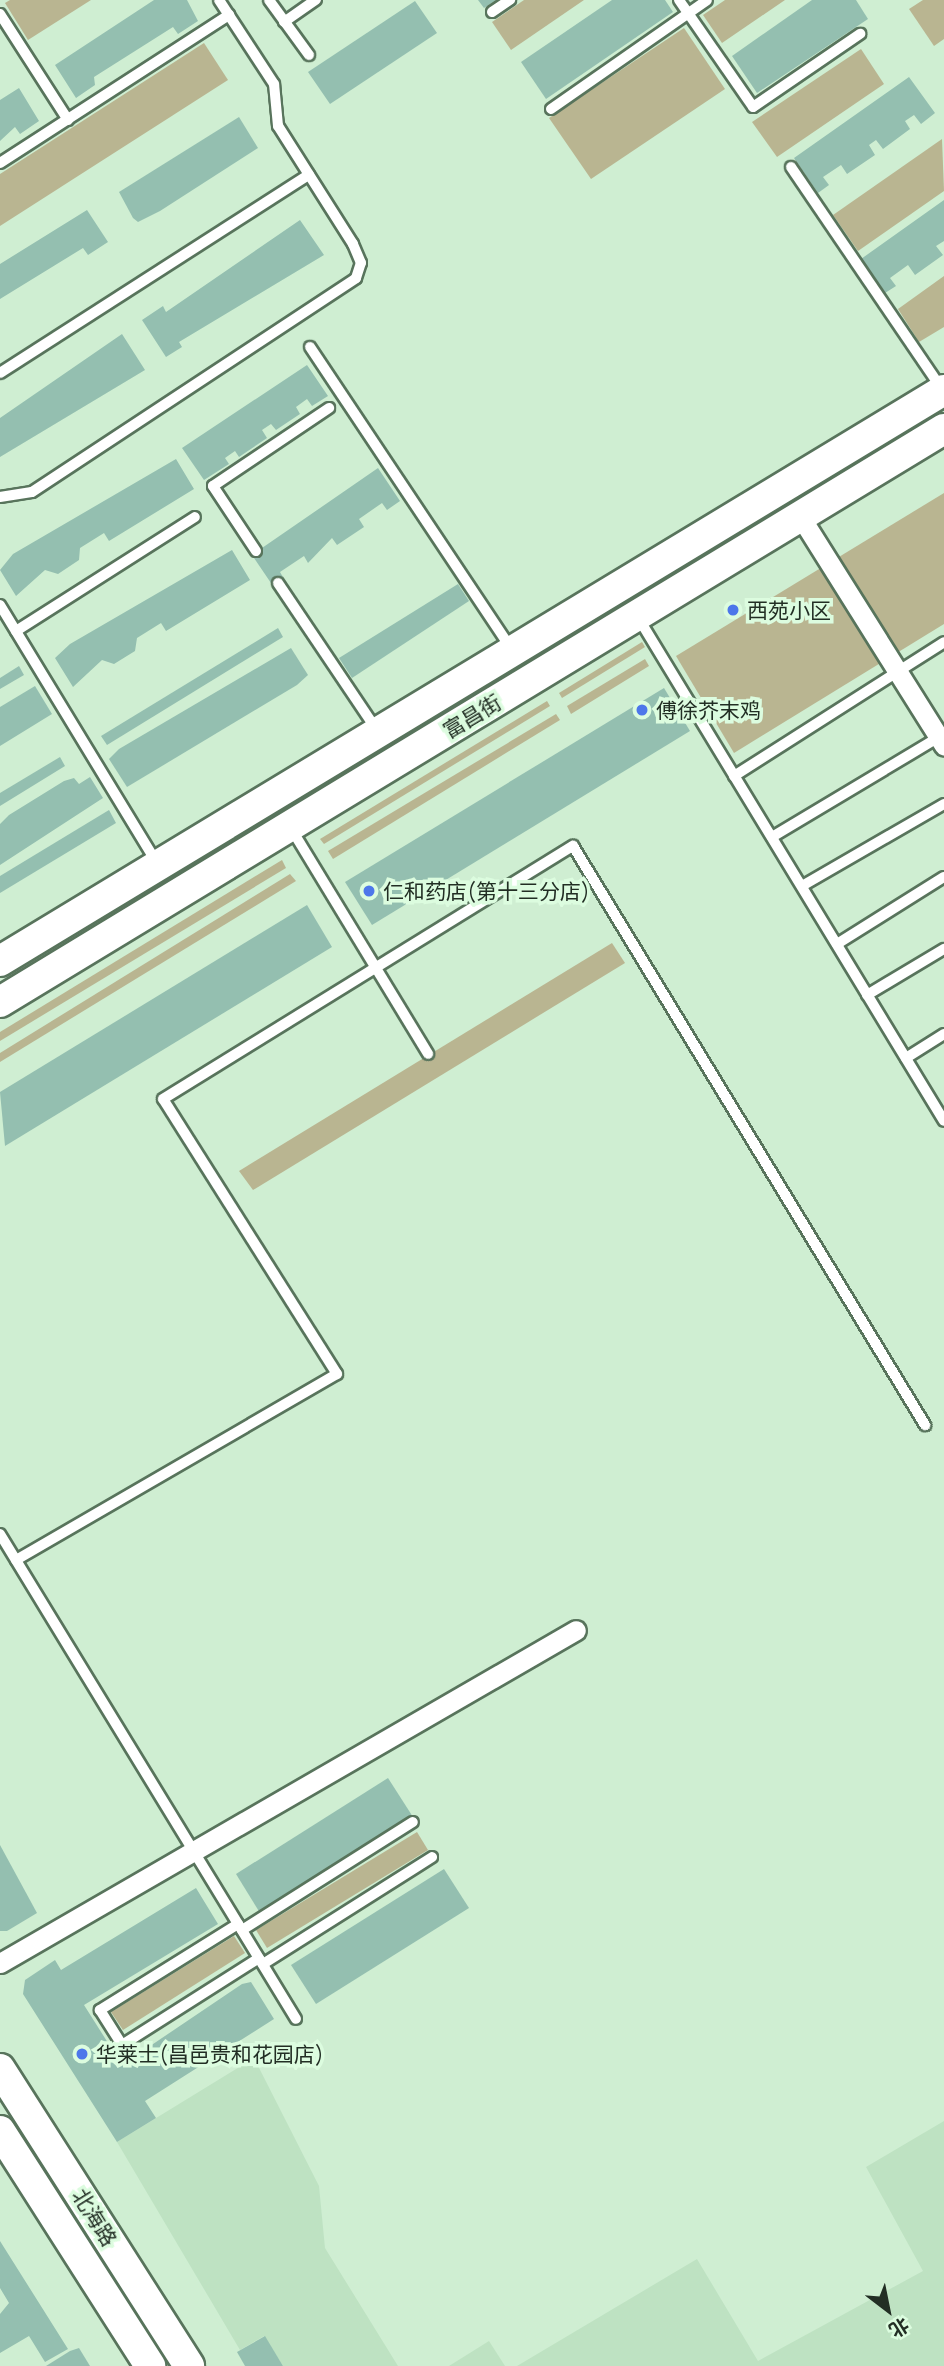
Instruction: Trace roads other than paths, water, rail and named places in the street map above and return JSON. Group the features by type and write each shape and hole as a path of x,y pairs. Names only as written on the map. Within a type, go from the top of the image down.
{"main road":[{"name":"富昌街","path":"0,961 944,391"},
{"name":"富昌街","path":"0,1002 944,429"},
{"name":"北海路","path":"0,2069 189,2366"},
{"name":"北海路","path":"0,2131 150,2366"}],"street":[{"path":"800,516 942,739"},
{"path":"0,1963 192,1849 576,1630"}],"lane":[{"path":"0,497 33,492 356,278 361,263 353,244 278,126 274,84 219,0"},
{"path":"269,0 309,55"},
{"path":"284,22 316,0"},
{"path":"492,12 510,0"},
{"path":"679,0 753,107 860,33"},
{"path":"551,109 707,0"},
{"path":"0,14 68,120"},
{"path":"0,163 229,15"},
{"path":"791,167 944,391"},
{"path":"0,373 309,175"},
{"path":"310,347 513,651"},
{"path":"256,551 213,486 329,408"},
{"path":"16,631 195,517"},
{"path":"278,583 378,733"},
{"path":"0,605 158,866"},
{"path":"637,616 944,1121"},
{"path":"734,776 944,642"},
{"path":"772,837 942,739"},
{"path":"802,886 944,804"},
{"path":"289,826 428,1054"},
{"path":"16,1560 337,1374 163,1099 376,971 573,846 925,1425"},
{"path":"836,944 944,877"},
{"path":"867,995 944,949"},
{"path":"906,1058 944,1034"},
{"path":"0,1534 296,2019"},
{"path":"413,1822 100,2010 122,2045 432,1857"}],"place":[{"name":"西苑小区","path":"733,610"},
{"name":"傅徐芥末鸡","path":"642,710"},
{"name":"仁和药店(第十三分店)","path":"369,891"},
{"name":"华莱士(昌邑贵和花园店)","path":"82,2054"}]}
